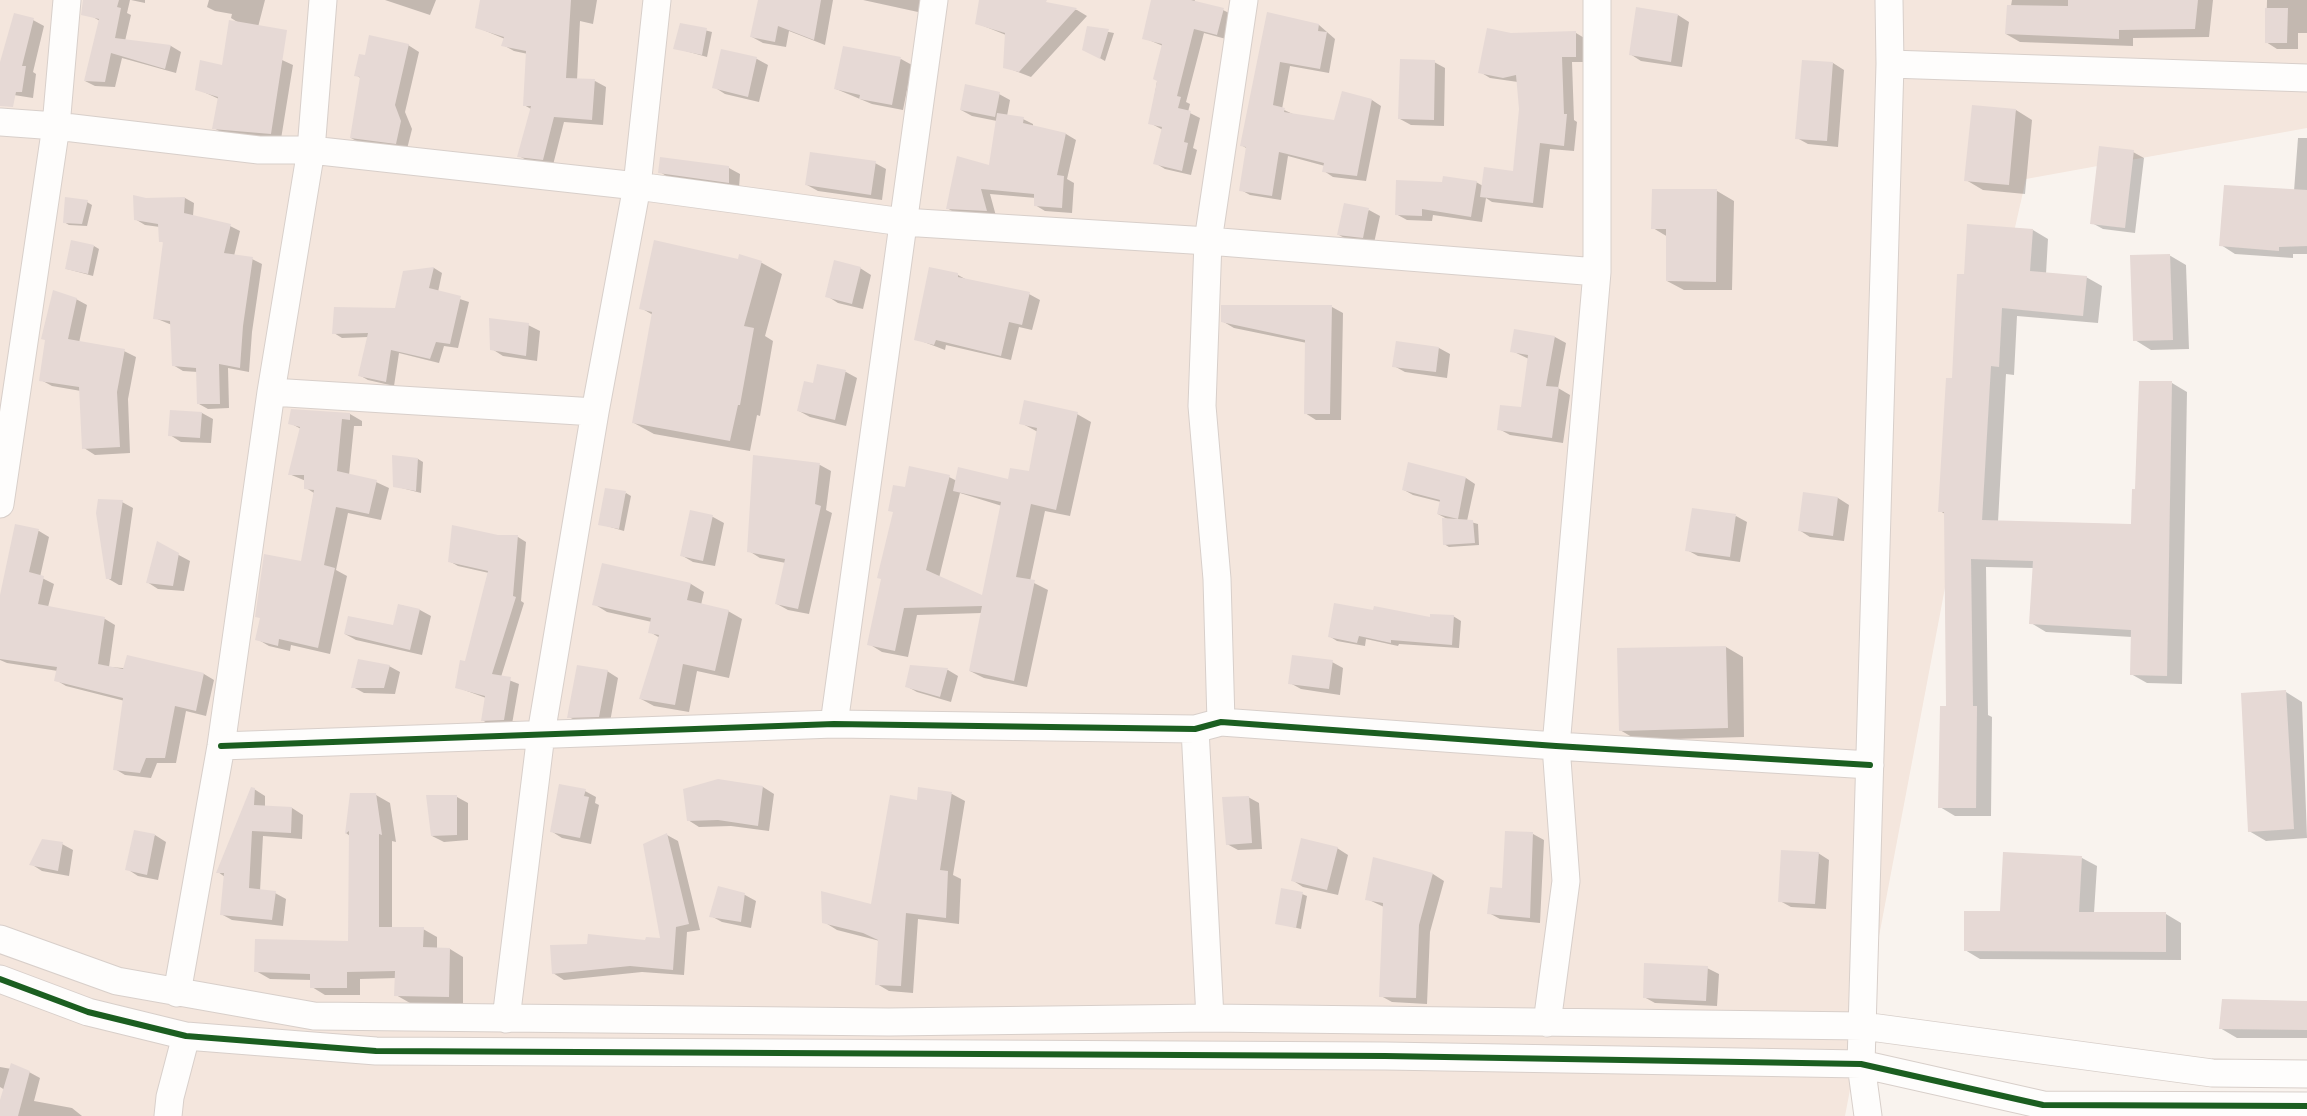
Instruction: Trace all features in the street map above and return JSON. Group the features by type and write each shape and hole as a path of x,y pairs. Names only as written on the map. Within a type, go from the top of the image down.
{"street":[{"path":"0,504 4,453 56,126 67,0"},
{"path":"177,993 221,746 271,392 311,150 323,0"},
{"path":"506,1020 541,734 636,186 657,0"},
{"path":"834,724 934,0"},
{"path":"1221,722 1217,579 1202,406 1208,241 1244,0"},
{"path":"1547,1023 1566,881 1556,746 1597,272 1597,0"},
{"path":"1868,1116 1861,1064 1890,64 1889,0"},
{"path":"1890,64 2307,78"},
{"path":"0,122 56,126 259,150 311,150 636,186 903,222 1208,241 1597,272"},
{"path":"271,392 595,412"},
{"path":"221,746 834,724 1195,729 1221,722 1556,746 1870,765"},
{"path":"1195,729 1210,1018"},
{"path":"0,939 117,981 314,1016 506,1020 889,1022 1210,1018 1863,1026 2212,1073 2307,1074"},
{"path":"0,979 88,1012 186,1036 376,1051 1373,1056 1861,1064 2043,1105 2307,1106"},
{"path":"168,1116 170,1097 186,1036"}],"shaded area":[{"path":"0,0 2307,0 2307,128 2026,179 2004,276 1845,1116 0,1116"}],"building":[{"path":"83,0 119,0 117,7 121,8 115,38 171,45 165,69 111,53 105,82 84,81 99,19 81,15"},
{"path":"480,0 571,0 566,78 595,79 592,120 554,117 543,160 517,157 531,106 523,106 526,51 501,46 504,37 475,28"},
{"path":"758,0 821,0 814,40 778,26 775,42 750,37"},
{"path":"979,0 1047,0 1046,2 1077,8 1019,72 1003,68 1005,33 975,24"},
{"path":"1151,0 1191,0 1224,8 1217,35 1194,29 1177,96 1181,97 1178,108 1191,111 1184,142 1188,143 1182,171 1153,164 1162,127 1148,124 1157,81 1153,79 1162,44 1142,39"},
{"path":"2068,0 2198,0 2195,29 2119,30 2119,39 2005,34 2007,5 2068,6"},
{"path":"1636,7 1678,14 1671,62 1629,55"},
{"path":"2265,8 2288,8 2287,43 2265,43"},
{"path":"1267,12 1319,24 1318,31 1327,32 1320,69 1280,62 1273,105 1285,108 1284,112 1334,120 1342,91 1372,99 1357,176 1322,172 1324,163 1279,152 1272,196 1239,191 1246,147 1240,146"},
{"path":"14,13 34,18 22,66 26,66 22,92 16,92 13,107 0,106 0,62"},
{"path":"229,20 287,30 271,134 212,129 218,97 195,90 200,60 222,65"},
{"path":"680,23 707,28 702,55 673,49"},
{"path":"1087,26 1109,29 1100,59 1082,50"},
{"path":"1487,28 1511,33 1576,31 1576,57 1562,57 1564,114 1567,114 1564,146 1540,143 1533,203 1480,197 1484,167 1513,171 1519,109 1516,75 1503,78 1478,73"},
{"path":"369,35 409,44 395,105 401,121 396,144 350,138 360,77 354,76 359,54 365,55"},
{"path":"843,46 901,57 892,105 859,99 860,95 834,89"},
{"path":"721,49 757,57 748,97 712,88"},
{"path":"1400,59 1435,60 1434,120 1398,119"},
{"path":"1802,60 1833,62 1827,141 1795,139"},
{"path":"965,84 1000,92 995,117 960,110"},
{"path":"1972,105 2016,109 2009,185 1964,181"},
{"path":"997,113 1024,117 1023,123 1066,133 1057,175 1064,176 1062,208 1034,206 1034,194 981,189 987,211 946,209 957,156 989,165"},
{"path":"2099,146 2134,150 2125,228 2090,224"},
{"path":"810,152 876,161 871,195 805,185"},
{"path":"660,157 729,166 729,183 658,173"},
{"path":"1443,176 1477,181 1471,217 1422,209 1422,216 1395,215 1396,180 1442,182"},
{"path":"2224,185 2307,190 2307,246 2279,247 2279,251 2219,246"},
{"path":"1652,189 1717,189 1716,282 1666,281 1666,229 1651,229"},
{"path":"133,195 146,198 185,197 184,213 231,224 224,253 253,257 243,326 240,368 219,364 220,404 197,404 196,368 172,366 170,321 153,319 163,242 159,242 158,224 134,220"},
{"path":"65,197 88,200 82,224 63,223"},
{"path":"1344,203 1369,208 1363,238 1337,235"},
{"path":"1967,224 2033,229 2030,271 2087,276 2083,316 2002,308 1999,367 1991,366 1982,520 2131,524 2132,489 2135,489 2139,381 2172,381 2167,676 2130,675 2131,630 2029,624 2033,561 1971,559 1973,706 1977,706 1976,808 1938,808 1940,706 1946,706 1944,512 1938,512 1946,378 1952,378 1957,274 1964,274"},
{"path":"71,240 94,245 88,274 65,269"},
{"path":"654,240 738,259 739,254 762,261 744,326 754,328 740,405 738,405 730,441 632,423 652,312 639,309"},
{"path":"2170,254 2173,340 2133,341 2130,255"},
{"path":"834,260 861,267 852,304 825,297"},
{"path":"434,267 429,288 461,296 450,344 436,342 430,359 391,350 386,382 358,376 368,333 332,334 334,307 395,308 403,271"},
{"path":"929,267 958,273 958,277 1030,292 1022,325 1009,322 1001,356 936,340 934,345 914,340"},
{"path":"53,290 77,298 68,339 125,349 117,392 120,447 82,449 79,387 39,381 45,340 41,339"},
{"path":"1221,305 1332,305 1330,414 1304,414 1305,340 1221,322"},
{"path":"489,318 529,323 526,356 490,350"},
{"path":"1514,329 1555,336 1546,386 1559,387 1552,438 1497,430 1500,405 1521,407 1528,355 1510,352"},
{"path":"1396,341 1439,347 1436,372 1392,367"},
{"path":"817,364 846,370 835,420 797,411 804,381 813,383"},
{"path":"1024,400 1078,412 1056,510 1031,504 1016,577 1035,580 1014,681 969,671 982,606 904,608 895,651 867,645 881,579 877,578 893,512 888,511 893,485 905,487 909,466 950,475 926,570 982,595 1001,502 953,491 958,467 1008,479 1010,468 1029,471 1037,428 1019,424"},
{"path":"291,409 350,413 350,420 342,419 337,471 377,480 369,514 336,507 324,565 335,568 318,648 279,639 278,646 255,640 260,618 255,617 264,554 301,561 314,490 304,489 304,475 288,475 300,427 288,424"},
{"path":"170,410 202,412 200,438 168,436"},
{"path":"392,455 418,458 416,491 393,487"},
{"path":"753,455 820,463 815,504 821,506 798,609 775,604 785,559 747,552"},
{"path":"1408,462 1466,477 1458,519 1437,514 1440,500 1402,490"},
{"path":"605,488 626,491 619,529 598,525"},
{"path":"1803,492 1838,497 1833,536 1798,531"},
{"path":"98,499 123,500 111,579 106,579 96,513"},
{"path":"1692,508 1736,514 1730,557 1685,551"},
{"path":"690,510 713,515 703,561 680,556"},
{"path":"1442,518 1473,520 1475,543 1443,545"},
{"path":"15,524 39,529 29,572 44,576 38,604 105,617 98,664 123,669 127,655 204,673 196,711 175,706 165,758 146,758 140,773 113,770 123,698 54,681 57,667 0,659 0,595"},
{"path":"452,525 498,535 518,535 513,596 516,597 492,674 511,677 504,720 481,721 485,696 455,688 460,660 465,661 488,571 448,562"},
{"path":"157,541 179,553 173,586 146,583"},
{"path":"602,563 691,583 687,600 729,610 715,671 683,664 675,705 639,699 659,635 648,633 651,618 592,605"},
{"path":"1334,603 1373,610 1374,606 1430,617 1430,614 1454,615 1452,645 1391,640 1391,643 1359,636 1357,643 1328,637"},
{"path":"398,604 420,609 410,650 344,634 348,616 393,625"},
{"path":"1726,646 1728,728 1619,731 1617,648"},
{"path":"1292,655 1333,660 1329,689 1288,684"},
{"path":"358,659 390,665 384,688 351,688"},
{"path":"577,665 608,670 599,717 567,718"},
{"path":"910,665 948,668 940,697 905,687"},
{"path":"2286,690 2294,829 2248,832 2241,693"},
{"path":"718,779 763,786 758,826 718,820 687,821 683,789"},
{"path":"559,784 586,789 584,796 589,797 580,838 550,832"},
{"path":"251,787 255,788 254,805 292,807 291,833 252,831 249,888 276,891 272,920 220,915 224,873 216,873"},
{"path":"918,787 952,792 940,870 948,871 946,918 906,913 901,986 875,985 878,940 863,933 822,923 821,891 871,904 890,795 917,800"},
{"path":"350,793 376,793 382,835 379,834 379,927 424,927 423,947 450,948 449,997 394,996 395,971 347,972 347,988 310,988 310,974 254,972 255,939 348,941 349,831 345,834"},
{"path":"426,795 457,795 457,835 431,836"},
{"path":"1249,796 1252,843 1226,845 1222,797"},
{"path":"134,830 155,834 147,875 125,870"},
{"path":"1505,831 1533,832 1530,918 1487,914 1490,887 1502,888"},
{"path":"667,833 689,924 676,927 673,970 630,966 552,974 550,945 587,944 588,934 645,940 646,937 660,938 643,844"},
{"path":"1301,838 1338,847 1327,890 1291,881"},
{"path":"42,839 63,842 58,871 29,865"},
{"path":"1781,850 1819,852 1815,904 1778,902"},
{"path":"2003,852 2082,856 2079,912 2166,912 2166,952 1964,951 1964,911 2000,911"},
{"path":"1373,857 1433,873 1419,925 1416,998 1379,997 1383,903 1365,900"},
{"path":"718,886 745,893 741,922 709,917"},
{"path":"1281,888 1303,892 1296,928 1275,924"},
{"path":"1644,963 1708,966 1706,1001 1643,998"},
{"path":"2222,999 2307,1001 2307,1030 2219,1029"},
{"path":"11,1063 30,1071 18,1116 0,1116 0,1100"}],"cycle path":[{"path":"221,746 834,724 1195,729 1221,722 1556,746 1870,765"},
{"path":"0,979 88,1012 186,1036 376,1051 1385,1056 1861,1064 2043,1105 2307,1106"}]}
